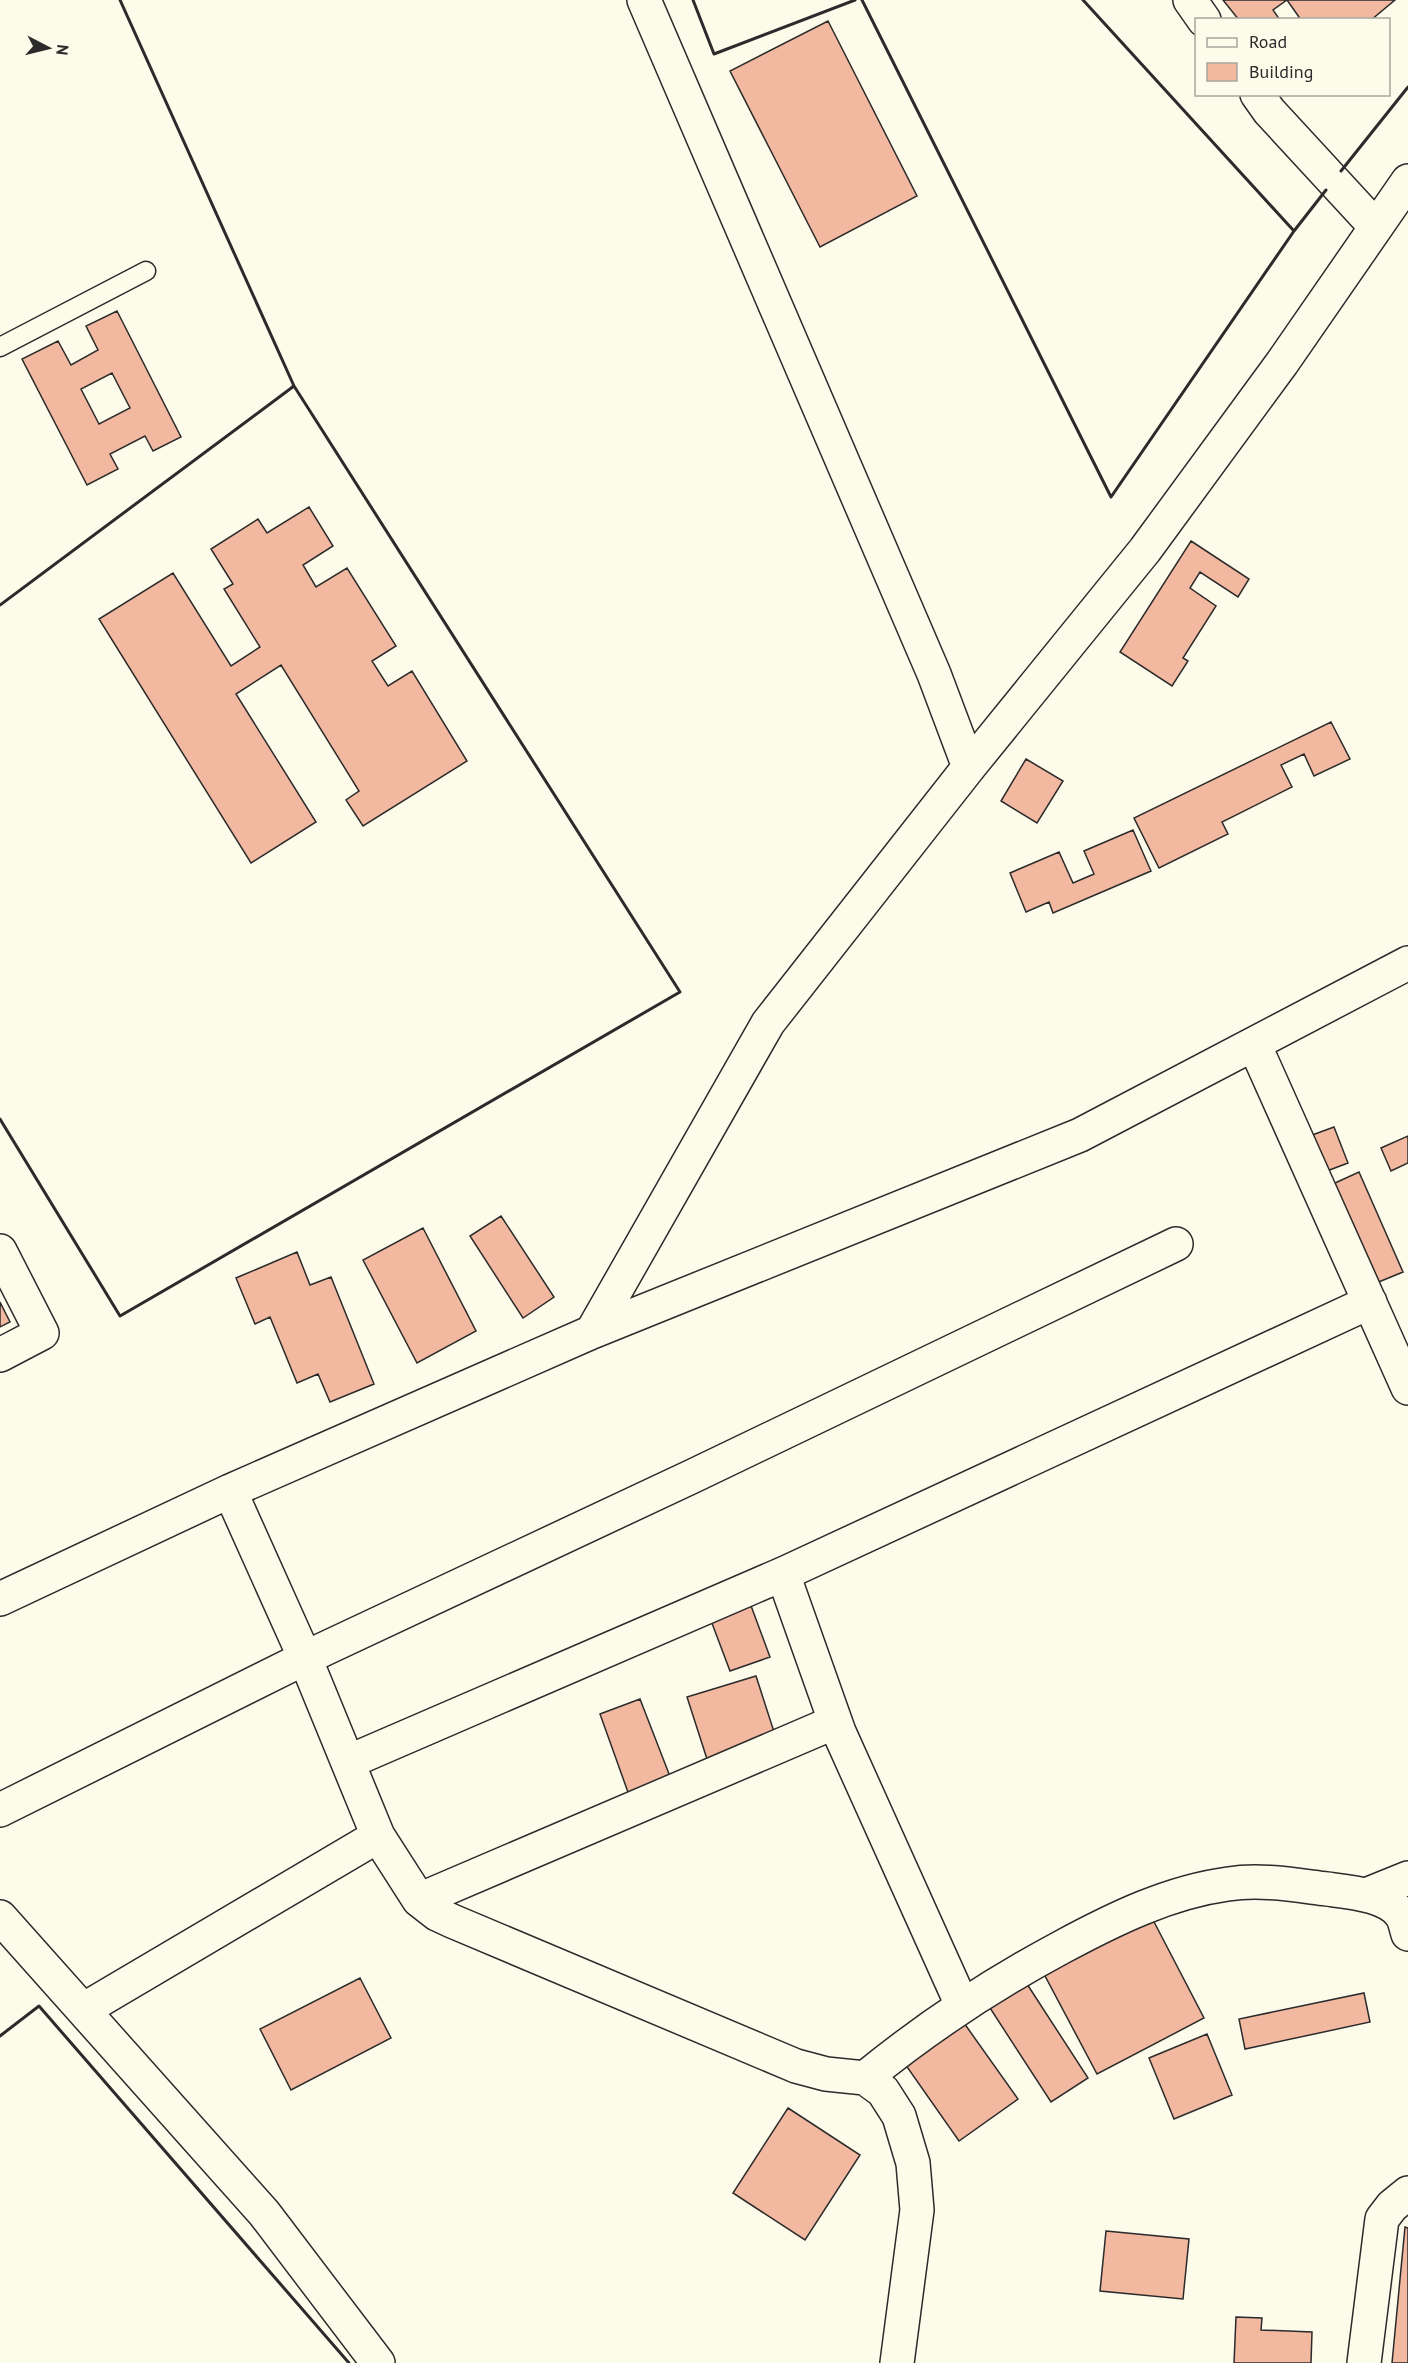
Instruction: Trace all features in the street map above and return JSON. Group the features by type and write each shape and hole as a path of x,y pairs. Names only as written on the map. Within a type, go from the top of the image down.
{"street":[{"path":"644,0 934,674 969,767"},
{"path":"1190,0 1203,18"},
{"path":"1258,96 1269,111 1376,227"},
{"path":"592,1332 768,1023 969,767 1145,550 1282,363 1408,181"},
{"path":"0,1599 230,1491 592,1332 1080,1135 1408,963"},
{"path":"1254,1044 1408,1388"},
{"path":"0,1810 305,1658 714,1466 1176,1244"},
{"path":"0,1251 42,1333 0,1355"},
{"path":"348,1762 783,1574 1370,1302"},
{"path":"230,1491 305,1658 378,1836 419,1900 437,1914 452,1921 796,2066 826,2074 865,2078 883,2091 899,2116 913,2163 917,2210 897,2363"},
{"path":"783,1574 835,1722 963,2005"},
{"path":"419,1900 835,1722"},
{"path":"83,2010 378,1836"},
{"path":"1366,1895 1408,1878"},
{"path":"865,2078 963,2005 1036,1961 1114,1919 1185,1893 1228,1884 1268,1882 1366,1895 1380,1899 1402,1915 1408,1934"},
{"path":"0,1917 264,2213 378,2363"},
{"path":"1364,2363 1382,2219 1392,2206 1408,2193"}],"lane":[{"path":"0,347 146,271"}],"building":[{"path":"1223,0 1287,0 1273,10 1279,18 1237,18"},
{"path":"1287,0 1395,0 1373,18 1299,17"},
{"path":"828,21 917,196 820,247 730,71"},
{"path":"117,311 181,437 153,451 145,436 110,454 118,469 87,485 22,359 58,341 71,365 98,350 86,326","holes":["112,373 130,408 99,424 81,389"]},
{"path":"309,507 333,546 303,565 316,587 347,568 396,646 372,661 388,686 412,671 467,761 363,826 346,800 359,791 281,665 236,694 316,822 251,863 99,619 173,573 231,666 260,647 224,589 233,584 211,549 258,519 267,533"},
{"path":"1191,541 1249,579 1238,597 1200,572 1190,588 1216,606 1183,658 1188,661 1172,686 1120,652"},
{"path":"1331,722 1350,759 1314,776 1304,754 1281,765 1292,787 1222,822 1228,834 1159,868 1134,818"},
{"path":"1026,759 1063,781 1037,823 1001,801"},
{"path":"1133,830 1151,871 1053,913 1049,902 1026,912 1010,873 1059,852 1073,883 1094,874 1084,851"},
{"path":"1334,1127 1348,1163 1319,1174 1304,1138"},
{"path":"1408,1136 1408,1163 1391,1171 1381,1148"},
{"path":"1359,1172 1403,1272 1364,1288 1322,1189"},
{"path":"501,1216 554,1297 523,1318 470,1236"},
{"path":"423,1228 476,1331 417,1363 363,1260"},
{"path":"297,1252 310,1285 331,1277 374,1384 330,1402 318,1374 297,1383 270,1317 255,1324 236,1278"},
{"path":"0,1302 10,1322 0,1327"},
{"path":"750,1603 770,1657 730,1671 710,1618"},
{"path":"756,1676 776,1738 707,1759 687,1697"},
{"path":"640,1699 671,1779 629,1795 600,1714"},
{"path":"1152,1918 1204,2018 1097,2074 1044,1974"},
{"path":"360,1978 391,2038 291,2090 260,2029"},
{"path":"1027,1984 1088,2078 1051,2102 990,2008"},
{"path":"1364,1993 1370,2022 1245,2049 1239,2019"},
{"path":"964,2023 1018,2099 959,2141 905,2064"},
{"path":"1207,2034 1232,2095 1174,2119 1149,2058"},
{"path":"788,2108 860,2155 805,2240 733,2193"},
{"path":"1405,2227 1408,2228 1408,2363 1392,2363"},
{"path":"1106,2231 1189,2239 1183,2299 1100,2291"},
{"path":"1236,2317 1262,2318 1261,2330 1312,2332 1311,2363 1234,2363"}],"wall":[{"path":"120,0 294,386 292,387"},
{"path":"693,0 714,54 855,0"},
{"path":"862,0 1111,497 1294,231 1326,190"},
{"path":"1083,0 1294,231"},
{"path":"1341,171 1408,87"},
{"path":"0,605 294,386 680,992 120,1316 0,1119"},
{"path":"0,2036 39,2006 349,2363"}]}
